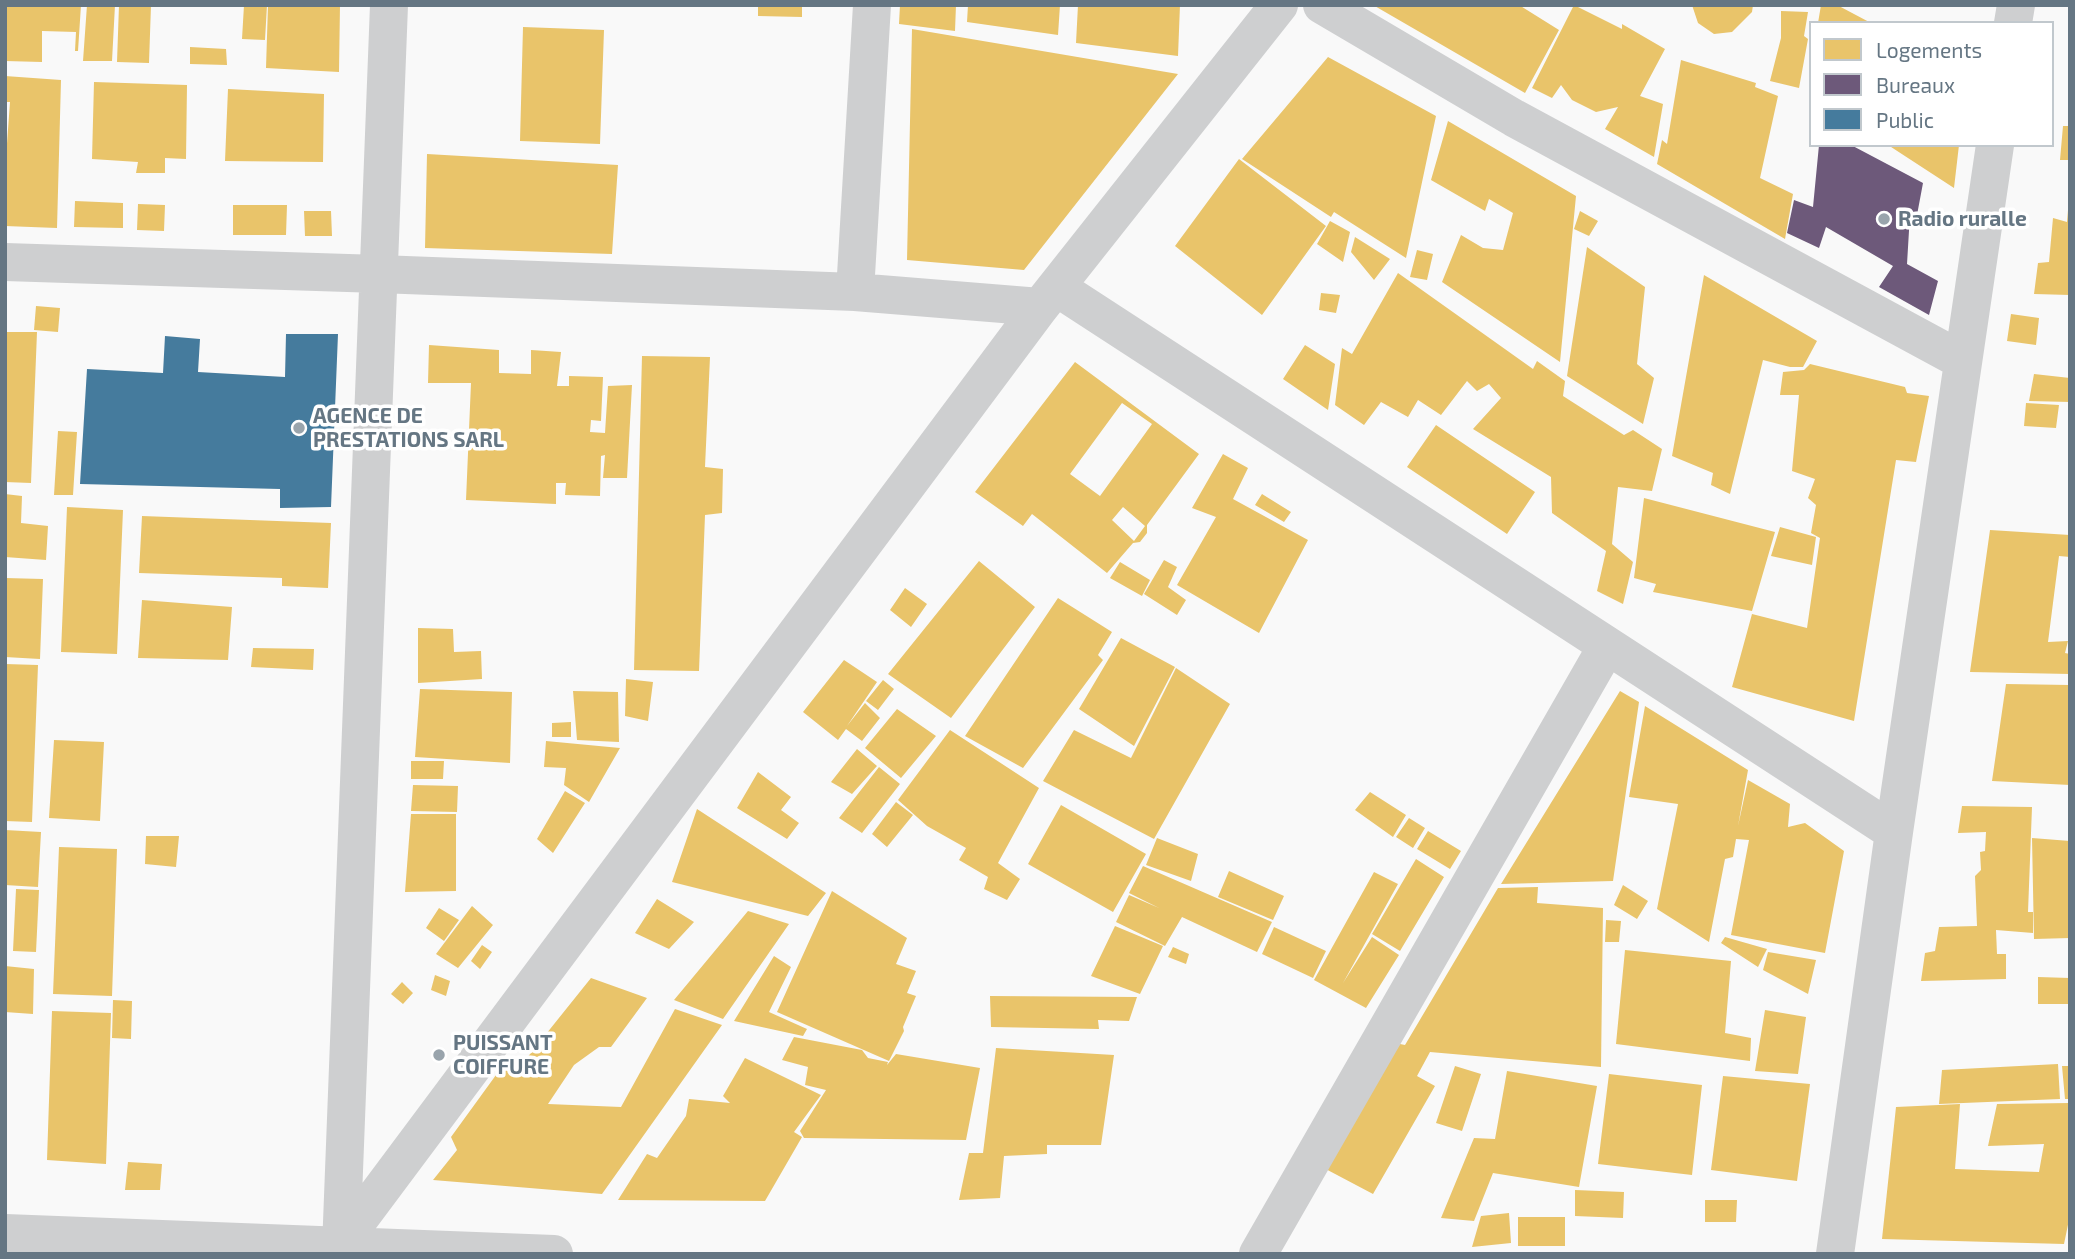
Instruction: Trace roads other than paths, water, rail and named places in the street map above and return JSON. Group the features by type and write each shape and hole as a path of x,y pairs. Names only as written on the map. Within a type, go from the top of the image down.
{"street":[{"path":"338,1251 389,5"},
{"path":"855,292 872,5"},
{"path":"338,1251 1048,297 1279,5"},
{"path":"1322,5 1514,118 1963,361"},
{"path":"1835,1254 1995,147"},
{"path":"5,262 1048,297 1607,646 1895,832"},
{"path":"1258,1254 1607,646"},
{"path":"5,1233 338,1251 554,1254"}],"place":[{"name":"Radio ruralle","path":"1884,219"},
{"name":"AGENCE DE PRESTATIONS SARL","path":"299,428"},
{"name":"PUISSANT COIFFURE","path":"439,1055"}]}
